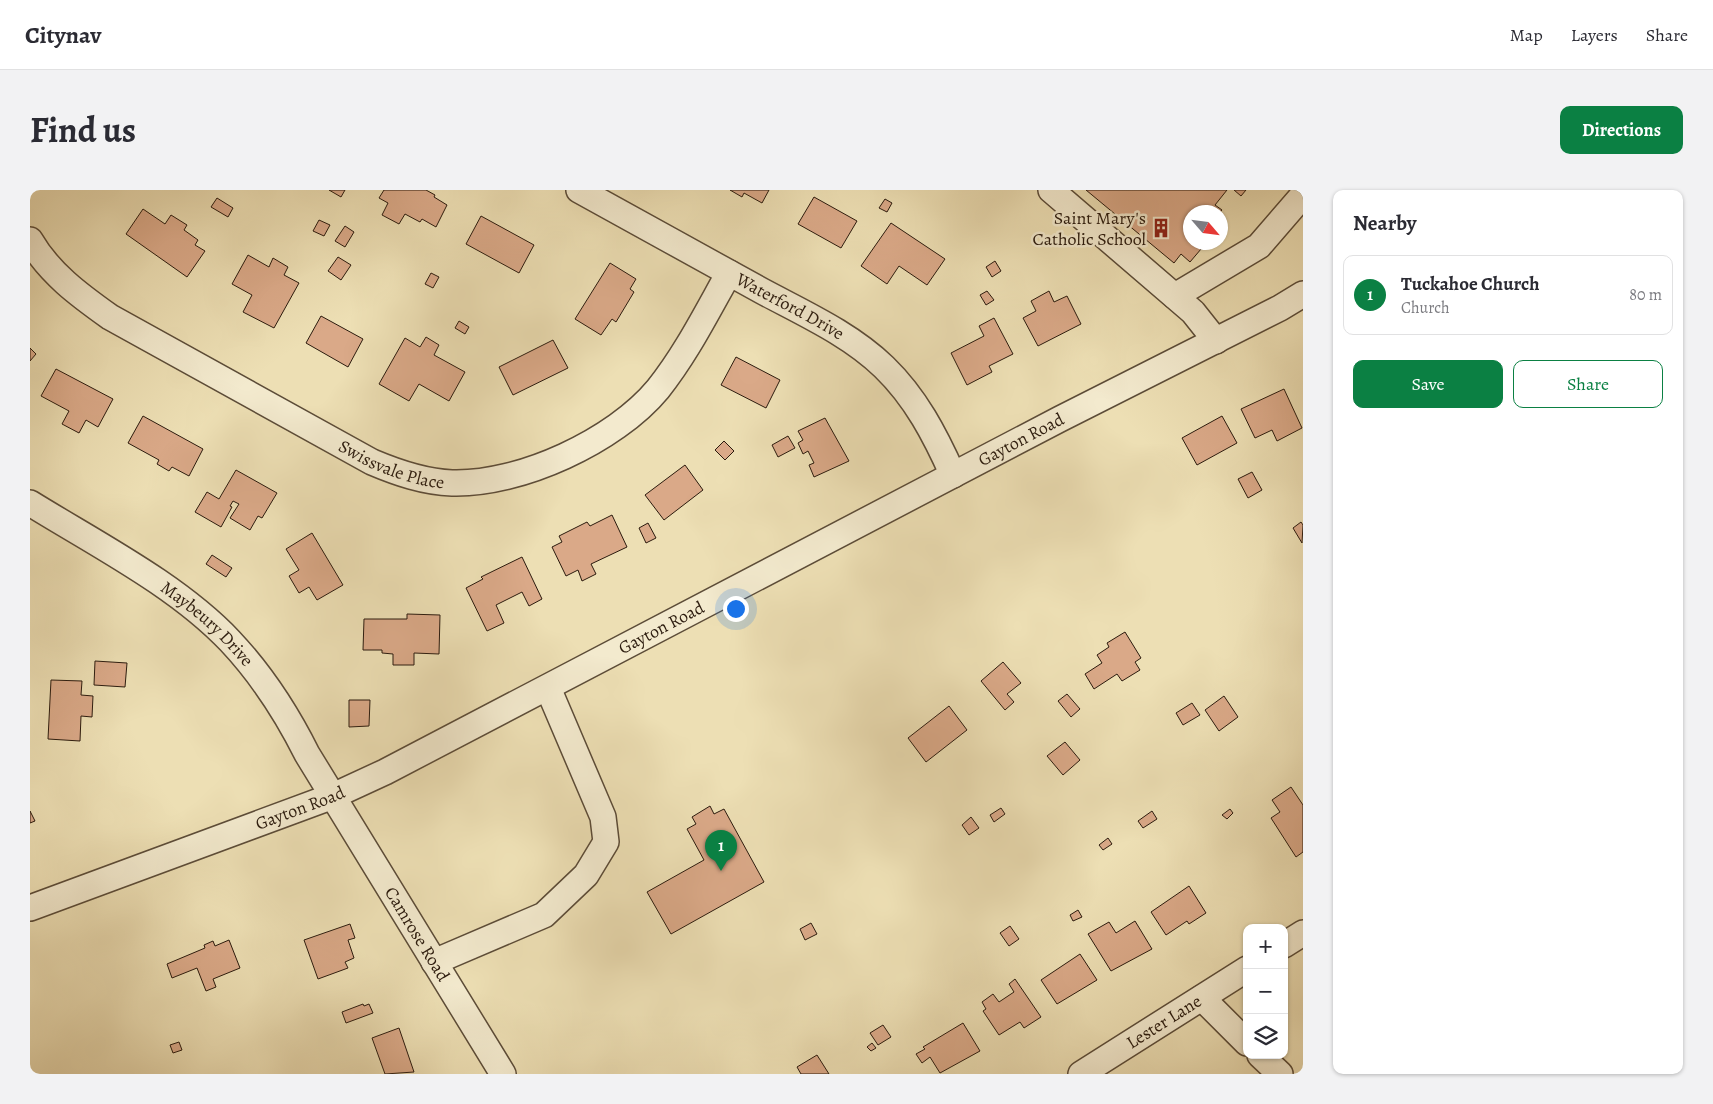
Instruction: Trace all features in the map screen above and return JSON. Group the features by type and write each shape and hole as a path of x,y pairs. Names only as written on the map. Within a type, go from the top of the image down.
{"street":[{"name":"Waterford Drive","path":"579,190 818,321 866,352 884,367 910,396 933,431 953,475"},
{"path":"1051,190 1194,312 1216,341"},
{"path":"1175,296 1259,246 1303,195"},
{"name":"Swissvale Place","path":"30,240 61,279 80,296 110,317 372,462 413,477 454,483 518,474 541,466 570,454 628,418 657,390 678,361 729,273"},
{"name":"Gayton Road","path":"30,908 332,796 385,772 953,475 1216,341 1303,294"},
{"name":"Maybeury Drive","path":"30,503 162,585 194,608 230,641 262,678 292,724 332,796"},
{"path":"434,962 544,915 586,875 606,842 604,817 548,688"},
{"name":"Camrose Road","path":"332,796 503,1074"},
{"path":"1288,942 1303,933"},
{"name":"Lester Lane","path":"1081,1074 1243,972"},
{"path":"1202,998 1243,1039"},
{"path":"1264,1059 1280,1074"}],"building":[{"path":"329,190 345,190 341,197"},
{"path":"384,190 426,190 447,205 436,227 422,219 420,222 405,214 399,224 382,215 388,203 379,198"},
{"path":"730,190 769,190 762,203 744,193 742,197"},
{"name":"Saint Mary's Catholic School","path":"1086,190 1227,190 1215,205 1183,205 1183,250 1200,250 1190,262 1181,254 1174,263"},
{"path":"1234,190 1246,190 1241,196"},
{"path":"814,197 857,221 841,248 798,224"},
{"path":"217,198 233,208 228,217 211,207"},
{"path":"885,199 892,203 887,212 879,208"},
{"path":"143,209 165,224 171,215 187,225 184,230 198,240 195,245 205,251 187,277 126,234"},
{"path":"481,216 534,245 519,273 466,244"},
{"path":"319,220 330,225 324,236 313,231"},
{"path":"891,223 945,259 927,285 899,266 887,284 861,266"},
{"path":"345,226 354,232 345,247 335,241"},
{"path":"248,255 269,267 273,258 288,267 284,275 299,283 274,328 243,312 252,295 232,284"},
{"path":"338,257 351,265 341,280 328,271"},
{"path":"995,261 1001,271 992,277 986,267"},
{"path":"610,263 636,279 630,289 634,292 616,322 612,319 601,335 575,319"},
{"path":"431,273 439,277 433,288 425,284"},
{"path":"987,291 994,300 986,305 980,295"},
{"path":"1049,291 1054,302 1067,296 1081,324 1038,346 1023,318 1036,311 1031,301"},
{"path":"321,316 363,339 348,367 306,343"},
{"path":"994,318 1013,354 989,366 992,372 967,385 951,353 984,336 979,326"},
{"path":"459,321 469,327 465,334 455,328"},
{"path":"426,337 439,345 434,355 465,372 449,401 419,384 409,401 379,384 405,338 420,347"},
{"path":"553,340 568,368 513,395 499,367"},
{"path":"30,348 36,354 30,361"},
{"path":"736,357 780,380 766,408 721,385"},
{"path":"56,369 113,399 98,427 86,420 79,433 62,424 69,411 41,396"},
{"path":"1284,389 1302,428 1277,441 1272,430 1255,438 1241,409"},
{"path":"143,416 203,449 189,476 172,467 169,471 157,464 159,460 128,443"},
{"path":"1222,416 1237,443 1197,465 1182,438"},
{"path":"825,418 849,461 814,477 809,465 814,463 808,451 803,454 798,443 803,440 798,431"},
{"path":"788,436 795,448 778,457 772,445"},
{"path":"724,441 734,451 725,460 715,450"},
{"path":"685,465 703,490 664,520 645,495"},
{"path":"236,470 277,493 262,518 258,516 250,530 230,518 239,504 233,501 230,506 232,507 221,527 195,512 207,492 219,499"},
{"path":"1252,472 1262,490 1248,498 1238,479"},
{"path":"612,515 627,547 591,564 596,574 582,581 578,570 566,576 552,547 562,542 559,536 587,522 590,526"},
{"path":"1301,522 1303,525 1302,543 1293,528"},
{"path":"648,523 656,538 646,543 639,528"},
{"path":"312,533 343,585 317,600 309,587 299,593 289,576 299,570 286,549"},
{"path":"212,555 232,568 226,577 206,564"},
{"path":"522,557 542,599 529,606 522,592 496,605 504,623 487,631 466,588 483,579 481,577"},
{"path":"407,614 440,615 439,654 414,653 414,665 393,665 393,654 382,653 382,650 363,650 364,619 407,619"},
{"path":"1125,632 1141,658 1135,662 1140,670 1122,681 1117,674 1094,689 1085,674 1102,663 1097,655 1109,647 1107,643"},
{"path":"95,661 127,663 125,687 94,685"},
{"path":"1003,662 1021,683 1007,694 1014,702 1005,710 981,681"},
{"path":"51,680 82,681 81,695 93,696 92,717 81,716 80,741 48,739"},
{"path":"1067,694 1080,709 1071,717 1058,701"},
{"path":"1224,696 1238,717 1219,731 1205,710"},
{"path":"349,700 370,700 369,726 349,727"},
{"path":"1192,703 1200,715 1183,725 1176,713"},
{"path":"949,706 967,730 926,762 908,738"},
{"path":"1065,742 1080,760 1063,775 1047,756"},
{"path":"1291,787 1303,805 1303,852 1296,857 1271,818 1280,812 1272,800"},
{"path":"710,806 714,814 724,809 764,882 671,934 647,892 704,860 687,829 696,824 692,817"},
{"path":"1001,808 1005,814 994,822 990,815"},
{"path":"1230,809 1233,813 1227,819 1222,815"},
{"path":"30,811 35,821 30,823"},
{"path":"1152,811 1157,819 1143,828 1138,821"},
{"path":"971,817 979,828 969,835 962,825"},
{"path":"1108,838 1112,844 1103,850 1099,845"},
{"path":"1189,886 1206,913 1189,924 1187,921 1166,935 1151,912"},
{"path":"1078,910 1082,917 1073,921 1070,915"},
{"path":"1135,921 1152,949 1111,971 1088,934 1109,922 1116,933"},
{"path":"811,923 817,934 805,940 800,929"},
{"path":"350,924 355,938 348,940 354,958 345,962 348,968 318,979 304,940"},
{"path":"1010,926 1019,939 1009,946 1000,933"},
{"path":"229,940 240,968 213,979 216,987 206,991 197,968 172,978 167,964 205,948 204,945 213,941 215,946"},
{"path":"1080,954 1097,980 1057,1004 1041,980"},
{"path":"1015,979 1041,1017 1024,1028 1020,1022 999,1035 983,1011 986,1009 982,1002 993,994 999,1002 1014,992 1009,984"},
{"path":"363,1004 364,1006 369,1004 373,1013 346,1023 342,1012"},
{"path":"963,1023 980,1051 940,1073 930,1057 922,1063 916,1054 925,1049 923,1047"},
{"path":"883,1025 891,1037 878,1045 870,1033"},
{"path":"399,1028 414,1072 385,1074 372,1038"},
{"path":"179,1042 182,1050 173,1053 170,1045"},
{"path":"872,1043 876,1048 871,1051 867,1047"},
{"path":"817,1055 829,1074 801,1074 797,1067"}],"place":[{"name":"Saint Mary's Catholic School","path":"1161,228"},
{"name":"Tuckahoe Church","path":"721,871"}]}
